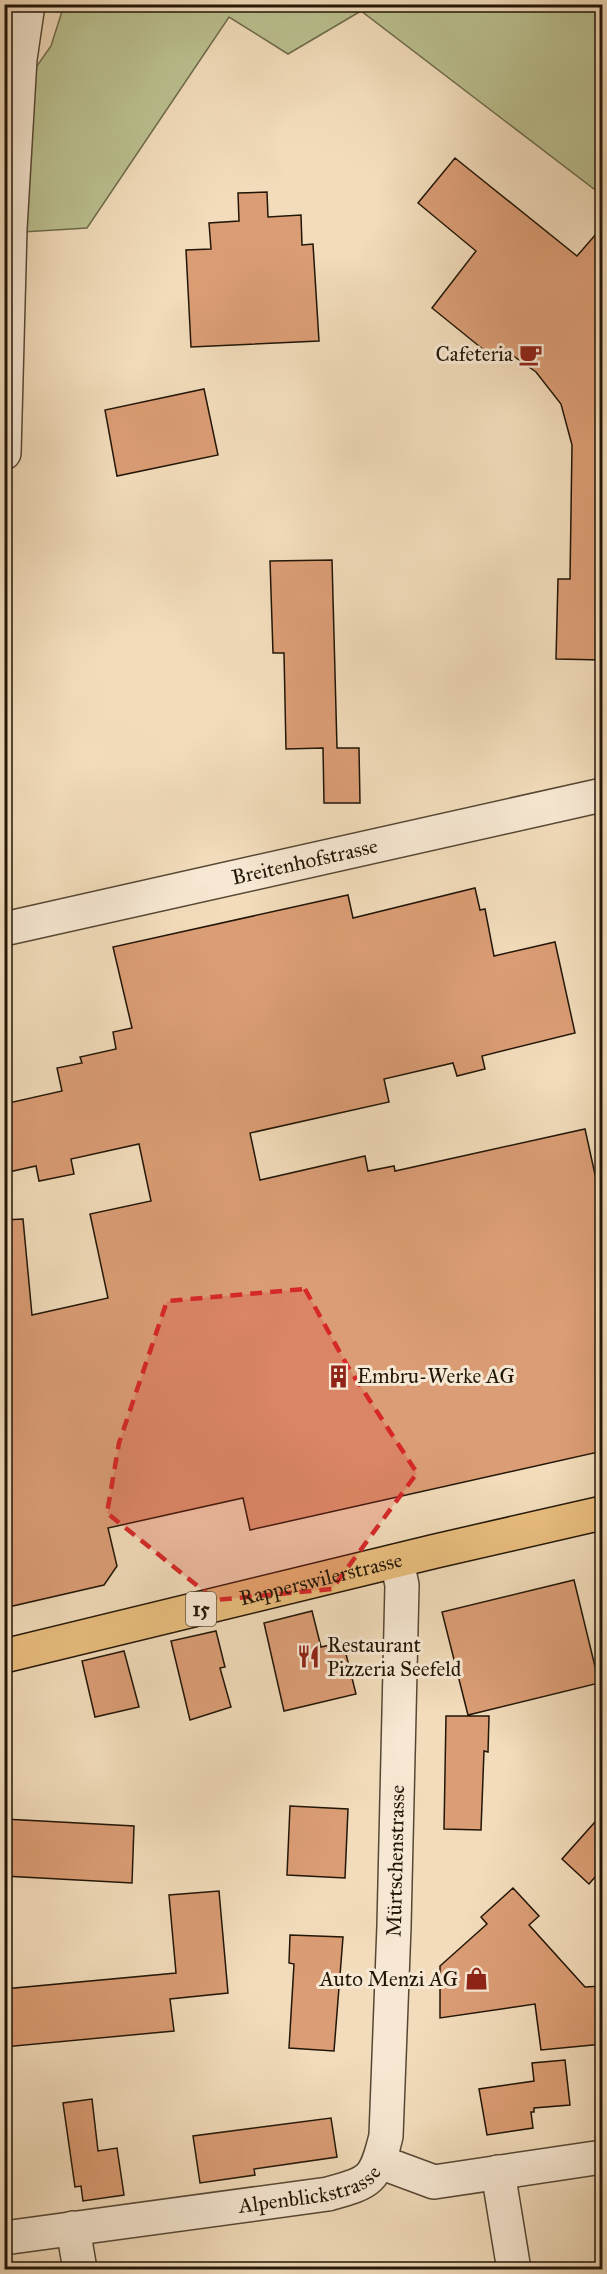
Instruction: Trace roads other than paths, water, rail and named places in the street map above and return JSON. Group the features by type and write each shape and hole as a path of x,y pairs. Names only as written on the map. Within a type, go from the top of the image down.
{"main road":[{"name":"Rapperswilerstrasse","path":"4,1656 603,1513"}],"street":[{"path":"4,453 10,228 20,59 28,4"},
{"name":"Breitenhofstrasse","path":"4,929 603,795"},
{"name":"Mürtschenstrasse","path":"380,2162 386,2136 394,1926 402,1585 397,1561"},
{"name":"Alpenblickstrasse","path":"4,2238 328,2194 361,2185 380,2162 434,2181 603,2157"},
{"path":"498,2172 514,2270"},
{"path":"73,2229 80,2270"}],"place":[{"name":"Cafeteria","path":"531,354"},
{"name":"Embru-Werke AG","path":"339,1376"},
{"name":"Restaurant Pizzeria Seefeld","path":"309,1657"},
{"name":"Auto Menzi AG","path":"476,1979"}]}
